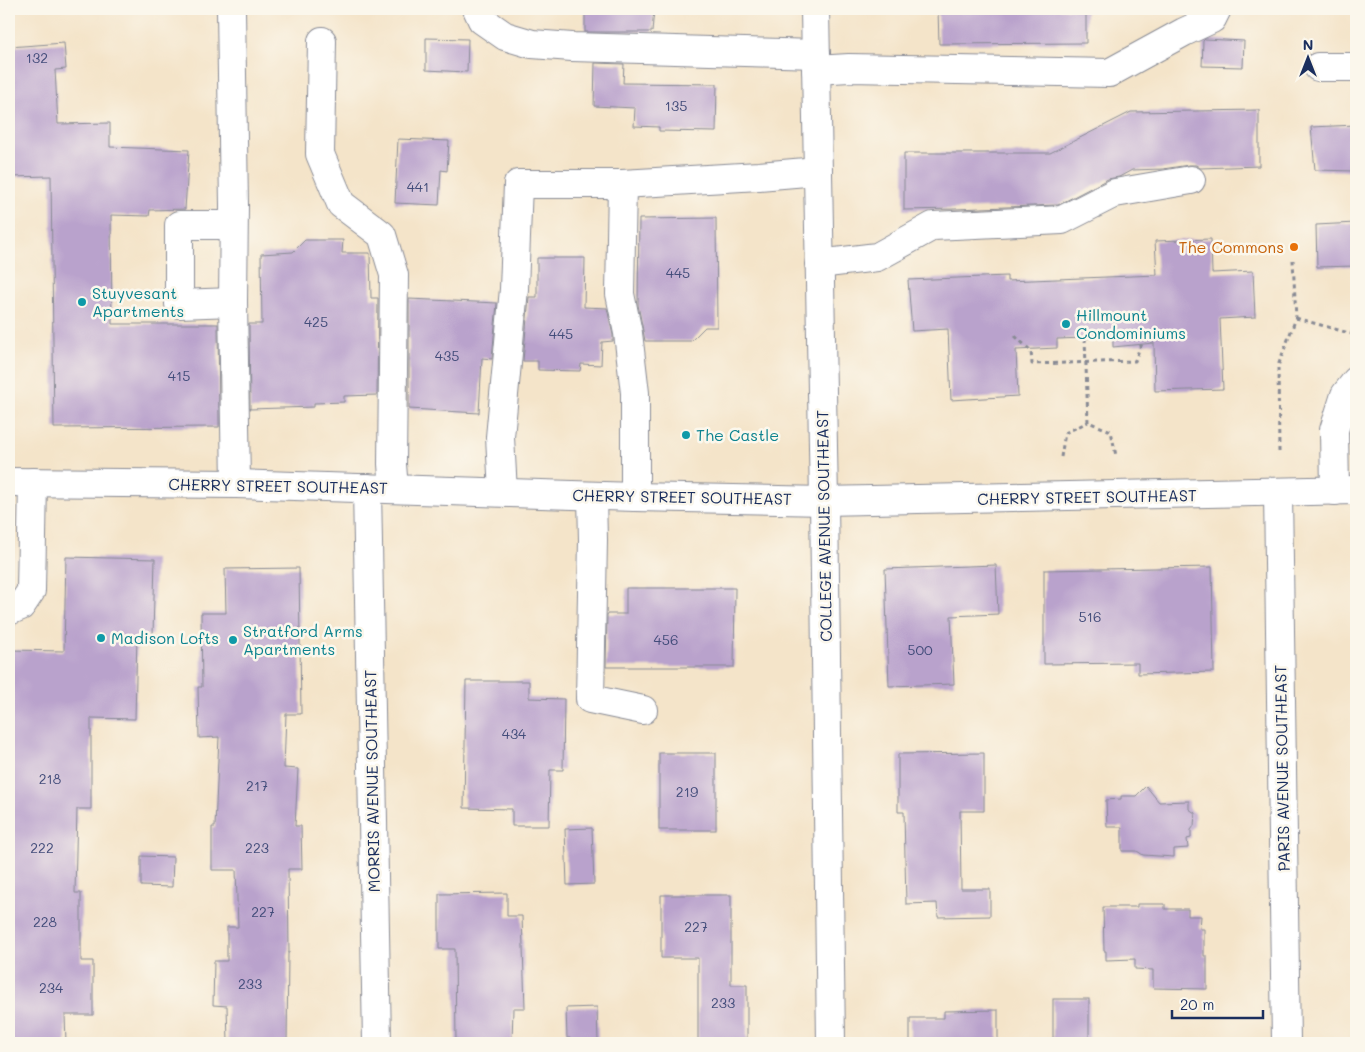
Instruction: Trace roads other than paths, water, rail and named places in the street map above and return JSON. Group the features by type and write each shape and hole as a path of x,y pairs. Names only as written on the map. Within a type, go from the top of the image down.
{"street":[{"path":"231,9 236,484"},
{"path":"477,9 482,20 505,36 532,44 816,62 850,68 1109,73 1212,18 1217,9"},
{"name":"COLLEGE AVENUE SOUTHEAST","path":"815,9 824,501 830,1043"},
{"path":"322,41 320,154 341,204 382,235 394,275 392,464 394,489"},
{"path":"1318,68 1356,67"},
{"path":"503,492 500,436 514,289 518,184 622,184 818,171"},
{"path":"820,264 877,257 933,226 1062,220 1115,192 1191,180"},
{"path":"622,184 620,294 628,333 635,393 635,497"},
{"path":"233,225 179,225 179,304 233,302"},
{"path":"1346,491 1334,430 1345,395 1356,380"},
{"path":"9,611 21,606 31,591 21,482"},
{"name":"CHERRY STREET SOUTHEAST","path":"21,482 236,484 592,496 824,501 1346,491"},
{"name":"MORRIS AVENUE SOUTHEAST","path":"367,488 377,1043"},
{"name":"PARIS AVENUE SOUTHEAST","path":"1278,493 1286,1043"},
{"path":"592,496 590,699 643,710"}],"place":[{"name":"The Commons","path":"1294,247"},
{"name":"Stuyvesant Apartments","path":"82,302"},
{"name":"Hillmount Condominiums","path":"1066,324"},
{"name":"The Castle","path":"686,435"},
{"name":"Madison Lofts","path":"101,638"},
{"name":"Stratford Arms Apartments","path":"233,640"}]}
